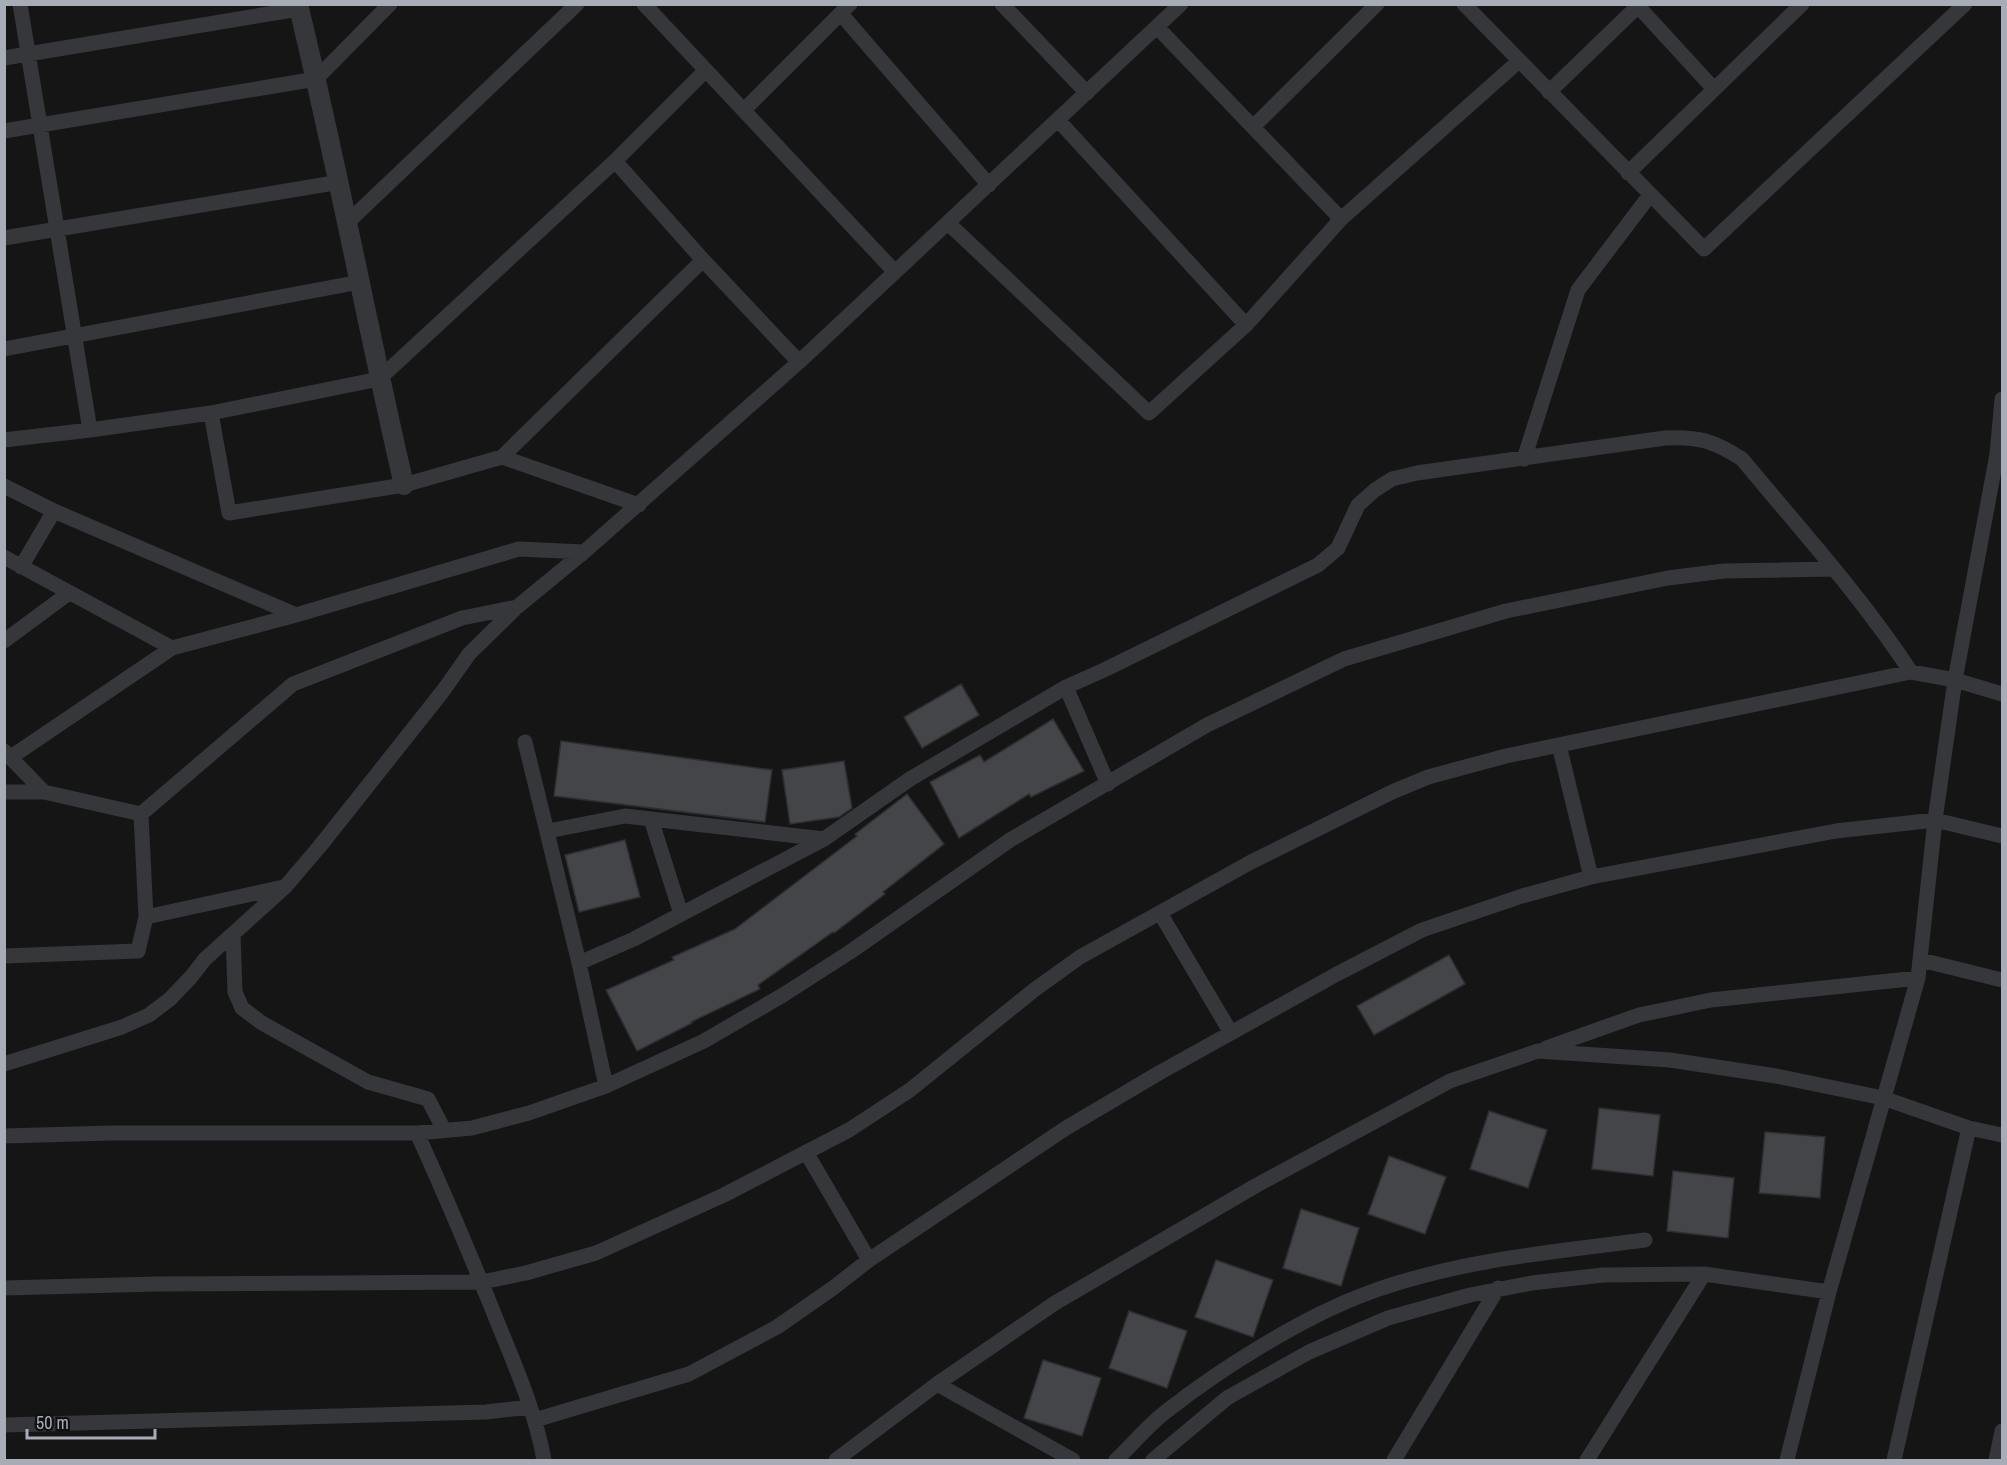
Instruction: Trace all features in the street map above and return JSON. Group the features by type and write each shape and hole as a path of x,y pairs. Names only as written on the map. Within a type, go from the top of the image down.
{"street":[{"path":"20,4 90,430"},
{"path":"4,131 316,79 390,4"},
{"path":"348,222 577,4"},
{"path":"644,4 895,272"},
{"path":"1002,4 1087,93"},
{"path":"4,1064 122,1027 149,1015 170,999 205,959 285,887 341,819 469,654 517,607 639,505 800,362 1181,4"},
{"path":"1253,127 1377,4"},
{"path":"1464,4 1704,249 1965,4"},
{"path":"1549,92 1637,5 1714,89"},
{"path":"4,58 298,7 340,182 379,380 404,485"},
{"path":"1628,173 1792,8"},
{"path":"744,110 846,9 988,184"},
{"path":"1157,27 1341,219"},
{"path":"948,223 1149,413 1246,325 1341,219 1519,61"},
{"path":"4,440 211,413 379,380 615,161 706,70"},
{"path":"1058,120 1246,325"},
{"path":"615,161 703,260 800,362"},
{"path":"4,238 340,182"},
{"path":"1524,459 1578,290 1650,195"},
{"path":"211,413 229,513 404,485 502,457 703,260"},
{"path":"4,349 360,282"},
{"path":"1786,1461 1829,1292 1918,978 1935,820 1955,680 2000,457 2002,400"},
{"path":"579,963 634,939 824,839 910,779 1066,687 1318,565 1338,548 1358,505 1392,479 1417,472 1665,438 1702,439 1721,446 1742,459 1879,625 1911,672"},
{"path":"502,457 639,505"},
{"path":"4,486 54,511 296,615"},
{"path":"21,567 54,511"},
{"path":"44,792 8,754 172,648 296,615 519,549 584,552"},
{"path":"4,557 172,648"},
{"path":"4,1136 112,1133 417,1133 472,1128 529,1113 606,1086 704,1041 783,995 850,952 1010,840 1207,725 1344,659 1506,611 1668,578 1724,571 1834,569"},
{"path":"4,641 69,593"},
{"path":"141,814 293,684 462,618 517,607"},
{"path":"4,1288 168,1284 482,1282 526,1274 596,1252 724,1195 849,1130 910,1090 1034,990 1080,957 1251,862 1321,826 1428,777 1559,745 1911,672 1955,680 2002,694"},
{"path":"1066,687 1108,784"},
{"path":"525,742 548,831 606,1086"},
{"path":"1559,745 1591,877"},
{"path":"4,792 44,792 141,814"},
{"path":"4,956 138,951 146,917 141,814"},
{"path":"548,831 625,816 824,839"},
{"path":"651,819 681,914"},
{"path":"4,1425 486,1412 532,1414 688,1374 777,1327 869,1260 1066,1128 1337,974 1422,930 1522,896 1591,877 1836,831 1935,820 2002,836"},
{"path":"146,917 285,887"},
{"path":"1160,913 1231,1033"},
{"path":"233,933 235,992 242,1008 262,1023 368,1082 428,1099 444,1130"},
{"path":"1921,960 2002,980"},
{"path":"836,1461 937,1384 1055,1303 1257,1185 1450,1081 1639,1015 1711,1000 1918,978"},
{"path":"1538,1051 1670,1060 1776,1076 1883,1098 1969,1128 2002,1135"},
{"path":"1894,1461 1969,1128"},
{"path":"417,1133 482,1282 539,1432 544,1461"},
{"path":"806,1152 869,1260"},
{"path":"1116,1461 1166,1411 1230,1366 1319,1315 1368,1293 1426,1276 1510,1257 1645,1240"},
{"path":"1152,1461 1227,1398 1309,1352 1388,1318 1498,1288 1603,1275 1704,1274 1829,1292"},
{"path":"1587,1461 1704,1274"},
{"path":"1394,1461 1498,1288"},
{"path":"937,1384 1073,1461"},
{"path":"1996,1461 2002,1431"}],"building":[{"path":"961,684 979,715 922,748 904,717"},
{"path":"1053,719 1084,771 1031,797 1029,794 959,838 930,782 980,755 984,762"},
{"path":"561,741 772,770 765,822 554,796"},
{"path":"844,761 852,808 839,817 790,824 782,770"},
{"path":"907,794 944,844 834,933 758,985 760,989 637,1051 606,990 674,960 672,957 735,929 857,836 855,834"},
{"path":"625,840 640,897 579,912 565,855"},
{"path":"1449,955 1465,984 1374,1035 1357,1006"},
{"path":"1599,1108 1660,1115 1653,1176 1592,1169"},
{"path":"1489,1111 1547,1130 1528,1188 1470,1169"},
{"path":"1765,1132 1825,1137 1820,1198 1759,1193"},
{"path":"1389,1156 1446,1177 1425,1234 1368,1214"},
{"path":"1673,1171 1734,1178 1728,1238 1667,1231"},
{"path":"1301,1209 1359,1228 1341,1286 1283,1268"},
{"path":"1216,1260 1273,1280 1253,1337 1195,1317"},
{"path":"1129,1311 1187,1331 1167,1388 1109,1368"},
{"path":"1043,1360 1101,1378 1082,1436 1024,1418"}]}
